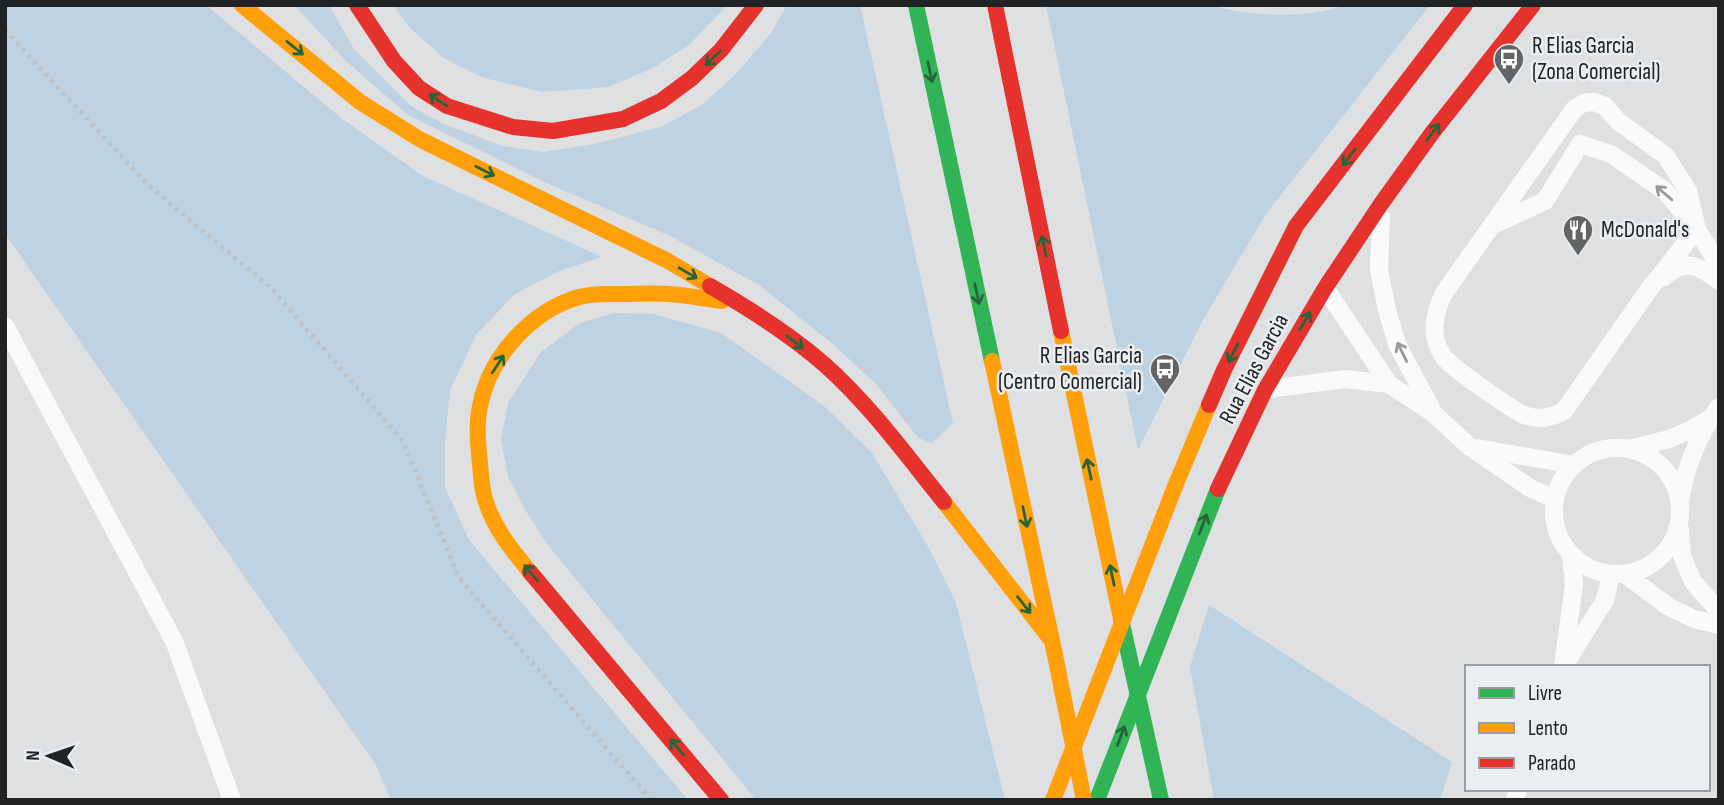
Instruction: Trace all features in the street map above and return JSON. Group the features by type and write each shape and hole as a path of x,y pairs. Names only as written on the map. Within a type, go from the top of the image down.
{"main road":[{"path":"242,5 360,102 421,139 667,261 739,303 825,365 871,412 951,510 1053,648"},
{"path":"357,5 394,61 419,88 447,106 513,127 553,131 623,119 661,100 692,78 721,50 756,5"},
{"path":"916,5 1084,800"},
{"path":"995,5 1103,536 1161,800"},
{"name":"Rua Elias Garcia","path":"1053,800 1176,484 1224,370 1299,232 1465,5"},
{"name":"Rua Elias Garcia","path":"1097,800 1211,504 1265,390 1325,288 1381,204 1432,133 1533,5"},
{"path":"1317,271 1325,288"},
{"path":"721,800 510,548 492,518 483,493 478,435 480,403 493,372 516,337 536,318 564,302 582,296 669,294 739,303"}],"lane":[{"path":"1594,102 1605,106 1619,122 1666,156 1688,191 1697,229 1650,288 1564,411 1538,418 1519,414 1448,363 1439,348 1434,323 1444,293 1575,108 1584,103 1594,102"},
{"path":"1492,225 1545,201 1580,144 1611,154 1666,192 1697,229 1719,267"},
{"path":"1381,204 1379,271 1387,310 1397,344 1433,413"},
{"path":"1650,288 1670,271 1684,265 1697,266 1719,281"},
{"path":"1325,288 1389,384 1433,413 1471,447 1530,488 1554,499"},
{"path":"5,326 174,641 232,800"},
{"path":"1265,390 1345,379 1389,384"},
{"path":"1714,413 1688,431 1669,439 1629,449 1599,451 1574,464 1561,480 1554,499 1554,520 1560,539 1571,556 1590,569 1618,575 1668,607 1694,619 1719,625"},
{"path":"1564,665 1618,575 1643,569 1660,558 1672,542 1680,515 1682,489 1714,413"},
{"path":"1471,447 1574,464"},
{"path":"1629,449 1658,463 1669,476 1677,491 1682,556 1693,582 1719,611"},
{"path":"1563,665 1574,585 1571,556"}],"path":[{"path":"5,30 148,185 271,288 403,441 458,578 651,800"}],"shaded area":[{"path":"5,5 206,5 341,118 423,176 602,257 559,271 515,294 476,335 450,390 445,443 445,487 469,540 688,800 391,800 376,765 5,234"},
{"path":"294,5 329,5 354,49 412,107 444,124 503,146 543,152 595,144 663,126 703,104 735,75 771,33 787,5 860,5 953,423 932,443 918,438 876,384 835,346 759,285 670,236 544,182 408,115 346,61"},
{"path":"394,5 726,5 690,44 653,68 608,87 542,92 484,78 445,59 409,27"},
{"path":"1046,5 1208,5 1277,15 1312,13 1346,5 1430,5 1266,214 1204,318 1138,450"},
{"path":"613,313 654,314 721,333 824,406 872,453 930,550 956,603 1005,800 756,800 547,544 508,476 501,440 508,403 541,352 580,323"},
{"path":"1209,605 1452,762 1440,800 1214,800 1190,667"}],"traffic: fast":[{"path":"916,5 992,361"},
{"path":"1097,800 1218,489"},
{"path":"1121,619 1161,800"}],"traffic: slow":[{"path":"242,5 360,102 421,140 668,261 710,286"},
{"path":"530,572 495,523 485,500 481,480 479,413 485,388 503,353 529,324 561,304 584,296 663,294 722,301"},
{"path":"1061,331 1121,619"},
{"path":"992,361 1084,800"},
{"path":"1053,800 1209,405"},
{"path":"944,502 1052,641"}],"traffic: jam":[{"path":"357,5 394,61 419,88 447,106 513,127 553,131 623,119 661,101 692,78 721,50 756,5"},
{"path":"995,5 1061,331"},
{"path":"1209,405 1296,226 1465,5"},
{"path":"1218,489 1265,390 1325,288 1432,133 1533,5"},
{"path":"710,286 769,323 825,365 872,414 944,502"},
{"path":"530,572 721,800"}],"place":[{"name":"R Elias Garcia (Zona Comercial)","path":"1509,86"},
{"name":"McDonald's","path":"1578,257"},
{"name":"R Elias Garcia (Centro Comercial)","path":"1165,396"}]}
